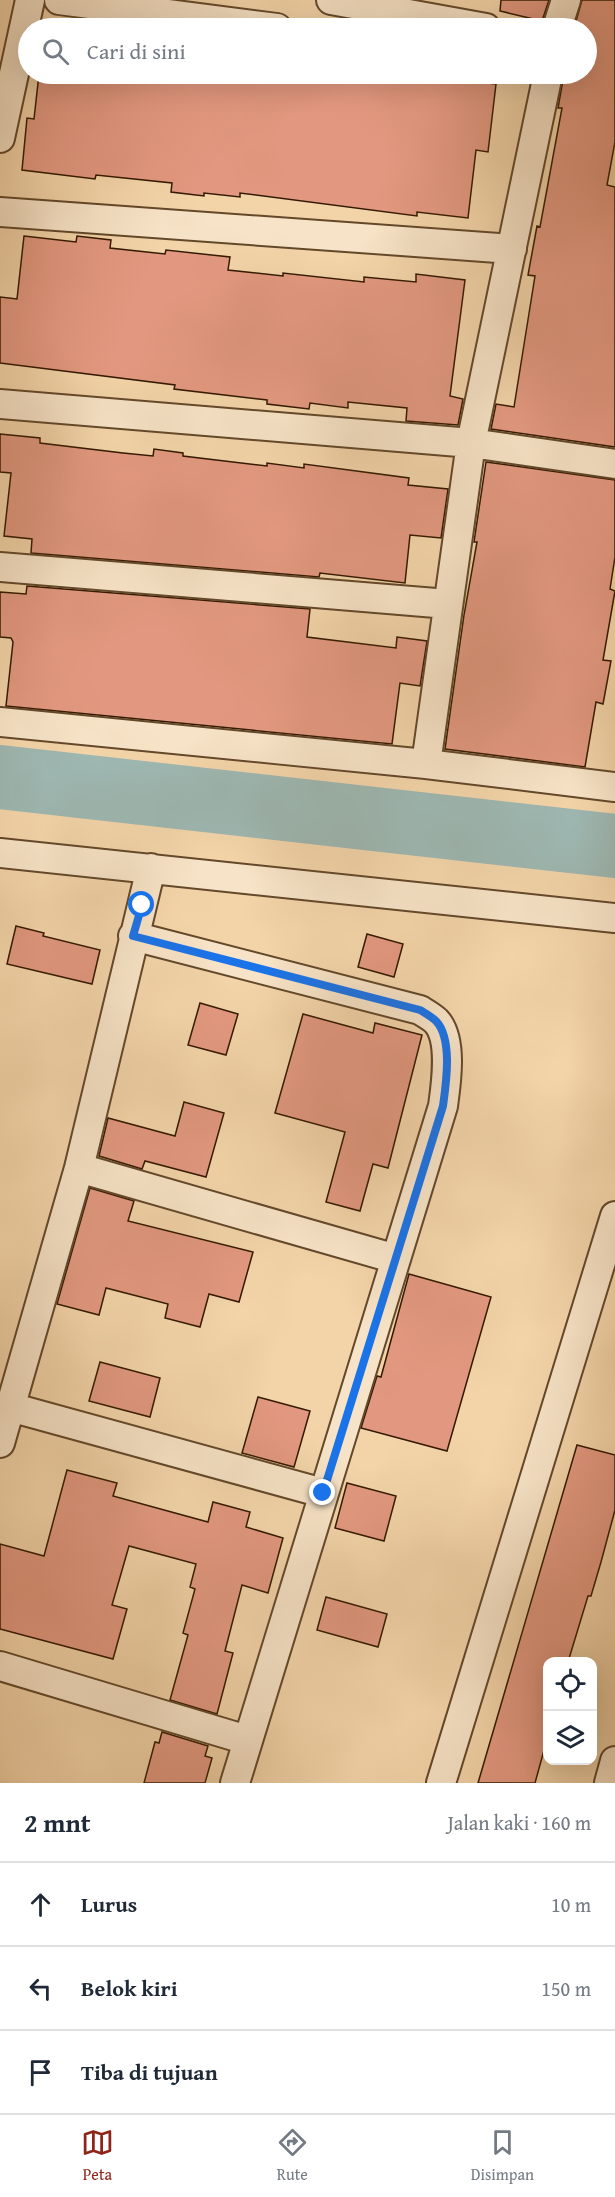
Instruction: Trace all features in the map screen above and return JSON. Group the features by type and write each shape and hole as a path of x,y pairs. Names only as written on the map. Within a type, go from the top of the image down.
{"street":[{"path":"26,18 30,0"},
{"path":"59,0 199,18"},
{"path":"331,0 431,18"},
{"path":"560,18 566,0"},
{"path":"0,138 18,55"},
{"path":"426,764 471,443 546,84"},
{"path":"0,212 512,249"},
{"path":"0,404 471,443 615,464"},
{"path":"0,567 448,604"},
{"path":"0,722 614,782"},
{"path":"0,853 615,918"},
{"path":"0,1443 79,1168 151,868"},
{"path":"133,936 420,1010 437,1021 443,1035 447,1057 443,1106 235,1783"},
{"path":"79,1168 396,1259"},
{"path":"441,1783 615,1216"},
{"path":"10,1407 323,1493"},
{"path":"0,1666 247,1740"},
{"path":"609,1783 615,1761"}],"building":[{"path":"501,0 549,0 543,18 529,18 500,11"},
{"path":"582,0 615,0 615,142 607,185 615,187 615,447 491,429 496,404 514,407 535,276 528,275 537,226 540,227 562,108 558,108 562,84 597,84 597,18 577,18"},
{"path":"38,84 496,84 488,152 476,150 468,218 417,212 417,216 240,193 240,197 204,193 204,196 171,192 172,183 96,175 95,179 22,170 27,118 34,119"},
{"path":"24,236 76,242 77,236 111,240 110,248 165,254 166,250 230,257 228,270 283,276 283,273 364,282 364,277 416,282 416,274 465,280 450,396 463,399 458,425 406,421 407,408 348,402 348,408 310,403 309,409 267,404 267,400 174,389 175,385 0,363 0,297 17,299"},
{"path":"0,434 40,438 40,443 123,453 153,456 154,449 183,453 183,456 267,466 267,463 304,468 304,464 409,478 408,485 448,489 441,538 410,535 405,583 320,573 319,577 31,553 32,539 4,536 11,473 0,472"},
{"path":"486,462 615,480 615,557 610,589 615,591 603,660 611,661 603,704 596,702 585,767 445,749 477,542 474,542"},
{"path":"27,586 310,609 307,637 396,648 397,637 427,641 420,686 400,683 392,744 6,706 13,642 11,638 0,637 0,592 26,594"},
{"path":"16,926 44,933 43,936 100,950 92,984 7,964"},
{"path":"367,934 403,944 394,977 358,967"},
{"path":"200,1003 238,1014 226,1055 188,1045"},
{"path":"303,1014 373,1033 375,1023 422,1035 388,1168 373,1164 360,1211 326,1202 345,1132 275,1113"},
{"path":"184,1102 224,1113 206,1177 145,1161 142,1169 99,1156 108,1118 175,1136"},
{"path":"90,1188 134,1201 128,1221 253,1252 239,1302 209,1294 200,1327 165,1318 168,1304 106,1288 99,1315 57,1304"},
{"path":"409,1274 491,1297 447,1451 361,1428 377,1376 381,1377"},
{"path":"100,1362 160,1378 150,1417 89,1401"},
{"path":"258,1397 310,1411 294,1467 242,1453"},
{"path":"577,1445 615,1455 615,1510 591,1596 588,1596 570,1657 543,1657 543,1754 535,1783 478,1783"},
{"path":"67,1470 117,1483 113,1496 208,1522 213,1502 250,1512 246,1527 283,1538 268,1593 242,1585 225,1651 233,1653 217,1714 170,1700 188,1635 183,1633 195,1589 190,1587 196,1564 129,1546 112,1605 127,1609 113,1659 0,1629 0,1544 44,1556"},
{"path":"347,1483 396,1496 384,1541 335,1528"},
{"path":"326,1597 387,1614 378,1647 317,1630"},
{"path":"162,1732 208,1746 205,1756 212,1758 205,1783 144,1783 155,1742 159,1743"}],"waterway":[{"path":"0,777 615,846"}],"route":[{"path":"142,905 133,936 420,1010 437,1021 443,1035 447,1057 443,1106 323,1493"}]}
